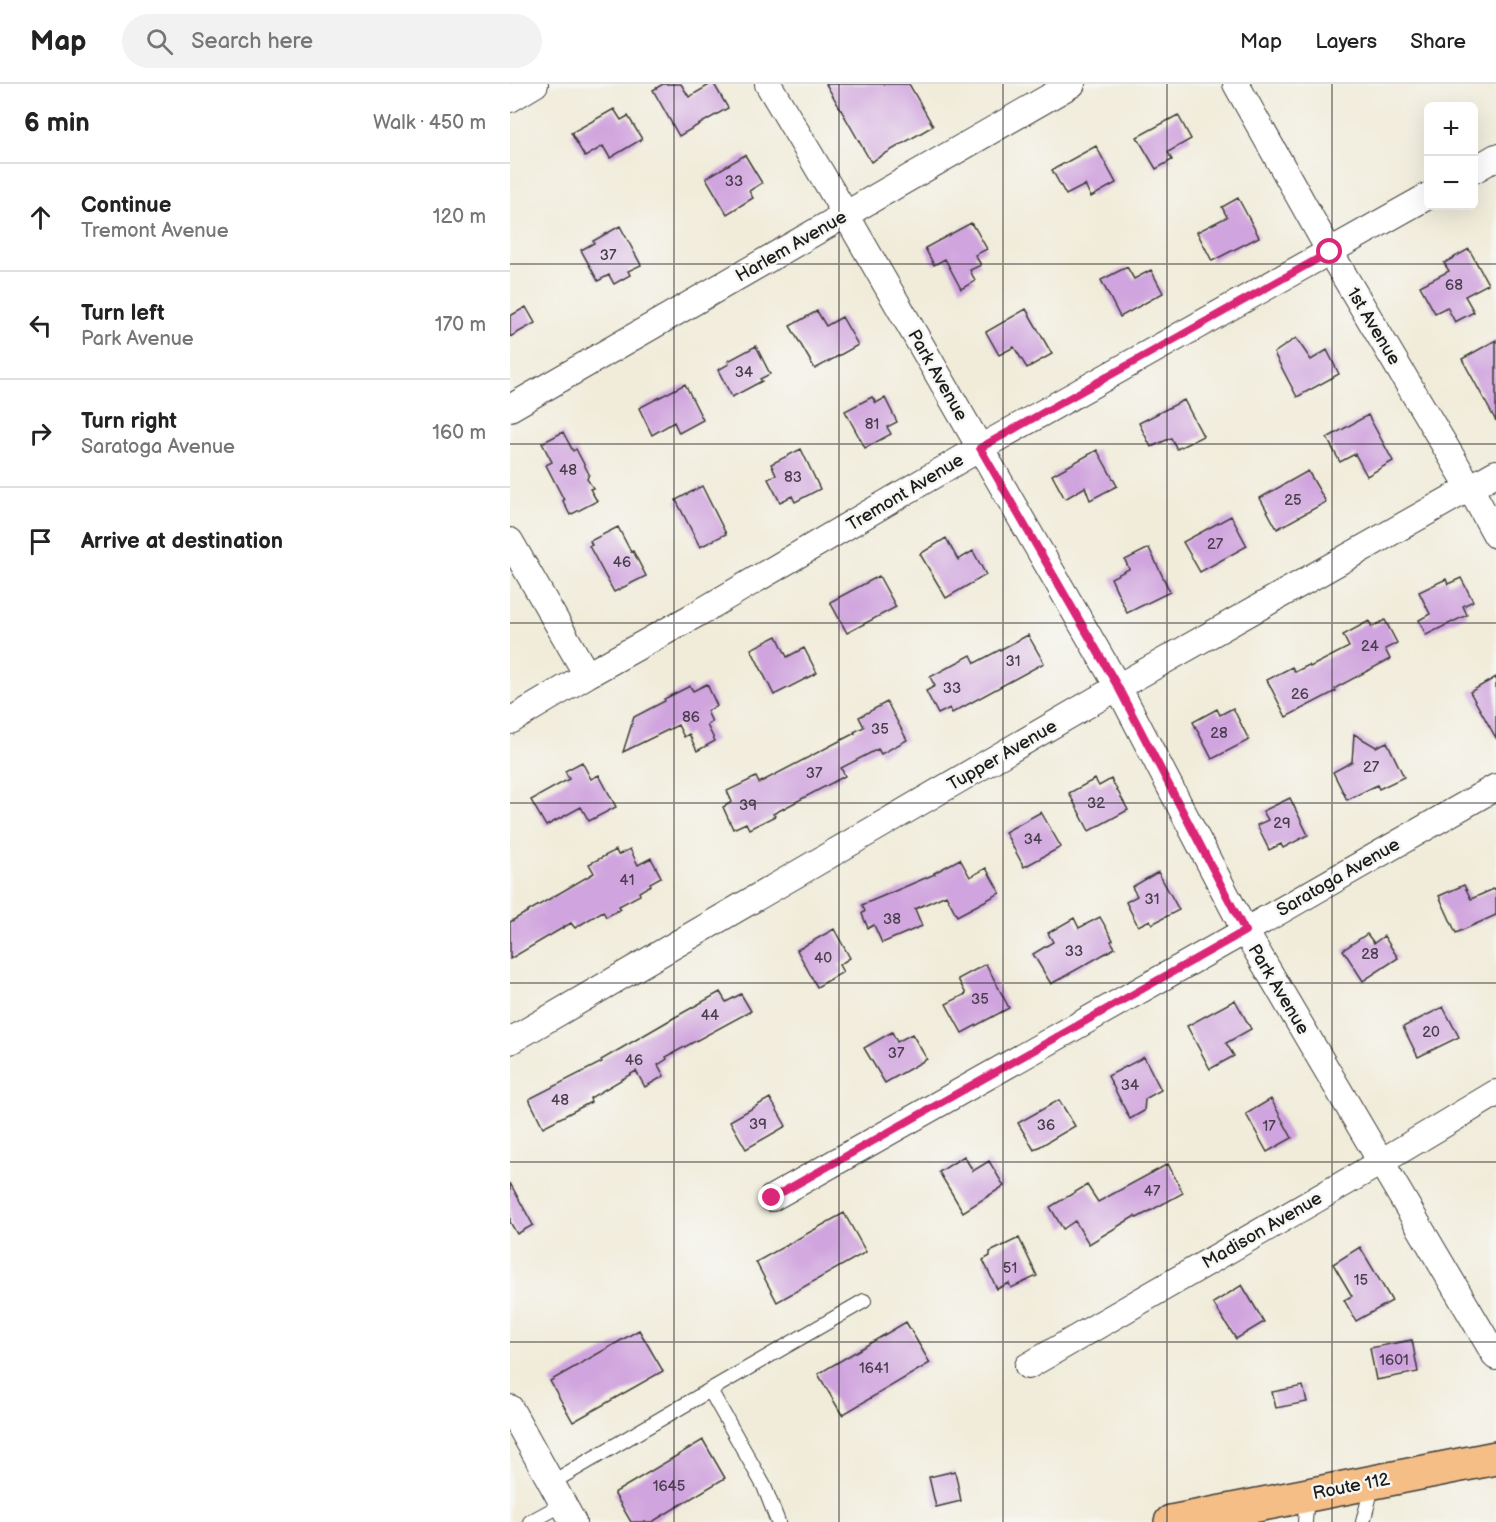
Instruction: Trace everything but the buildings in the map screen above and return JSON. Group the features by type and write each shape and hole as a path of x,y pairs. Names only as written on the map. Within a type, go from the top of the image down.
{"main road":[{"name":"Route 112","path":"1171,1522 1306,1509 1374,1482 1496,1458"}],"street":[{"path":"510,99 535,84"},
{"name":"Park Avenue","path":"768,84 1118,687 1245,931 1496,1357"},
{"name":"Harlem Avenue","path":"510,408 1072,84"},
{"name":"1st Avenue","path":"1236,84 1330,252 1496,535"},
{"path":"1478,167 1496,157"},
{"name":"Tremont Avenue","path":"510,721 980,448 1424,198"},
{"name":"Tupper Avenue","path":"510,1041 1118,687 1496,473"},
{"path":"510,541 587,675"},
{"name":"Saratoga Avenue","path":"772,1198 1496,787"},
{"name":"Madison Avenue","path":"1028,1366 1496,1093"},
{"path":"510,1408 562,1503"}],"lane":[{"path":"530,1522 562,1503 710,1390 864,1301"},
{"path":"710,1390 764,1486 778,1522"},
{"path":"1363,1522 1374,1482"}],"route":[{"path":"772,1198 1245,931 1118,687 980,448 1330,252"}]}
